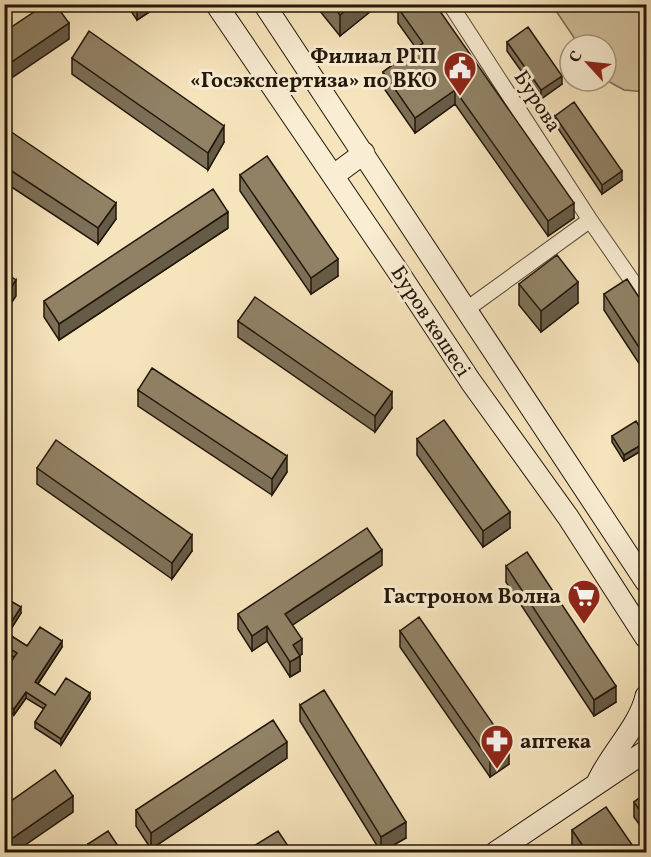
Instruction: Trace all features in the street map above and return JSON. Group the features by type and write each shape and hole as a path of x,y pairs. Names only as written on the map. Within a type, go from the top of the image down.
{"main road":[{"name":"Буров көшесі","path":"216,4 471,382 567,518 646,638"},
{"name":"Буров көшесі","path":"264,4 646,582"},
{"path":"333,176 364,153"},
{"path":"596,785 604,767 645,704 646,696"},
{"path":"496,852 646,751"}],"street":[{"name":"Бурова","path":"450,4 590,220 646,301"},
{"path":"467,309 590,220"}],"shaded area":[{"path":"552,5 646,5 646,92 624,90 618,87 618,33 571,33"}],"building":[{"path":"46,4 55,4 69,23 4,67 4,32"},
{"path":"331,4 353,4 340,15"},
{"path":"403,4 435,4 574,203 548,221 455,90 415,118 383,72 423,43 398,8"},
{"path":"528,27 558,70 558,79 541,90 507,42"},
{"path":"89,31 224,126 208,153 72,58"},
{"path":"574,102 622,171 602,185 555,116"},
{"path":"4,127 116,203 98,228 4,166"},
{"path":"267,156 338,259 311,278 240,175"},
{"path":"213,189 228,212 59,324 44,301"},
{"path":"557,255 578,282 541,311 519,284"},
{"path":"4,272 16,280 4,298"},
{"path":"627,279 646,308 646,358 604,294"},
{"path":"255,297 392,392 375,416 238,321"},
{"path":"152,368 287,456 272,479 138,390"},
{"path":"444,420 510,512 483,531 417,439"},
{"path":"636,421 646,437 646,442 624,455 612,436"},
{"path":"56,440 192,535 172,563 37,468"},
{"path":"367,528 382,550 285,614 302,639 293,645 300,656 290,662 267,626 252,636 238,614"},
{"path":"527,552 616,686 594,700 506,566"},
{"path":"4,597 21,607 5,632 27,646 40,627 62,641 35,682 55,695 66,678 90,693 61,739 35,722 46,705 26,692 14,709 4,703 4,672 17,653 4,645"},
{"path":"419,617 509,747 490,761 400,631"},
{"path":"324,690 406,822 381,837 300,705"},
{"path":"273,720 287,742 151,833 136,810"},
{"path":"55,770 73,796 4,844 4,806"},
{"path":"646,793 646,820 634,802"},
{"path":"606,807 637,852 587,852 572,830"},
{"path":"108,831 122,852 94,852 88,844"},
{"path":"278,831 292,852 244,852"}],"place":[{"name":"Филиал РГП «Госэкспертиза» по ВКО","path":"460,97"},
{"name":"Гастроном Волна","path":"584,625"},
{"name":"аптека","path":"497,770"}]}
